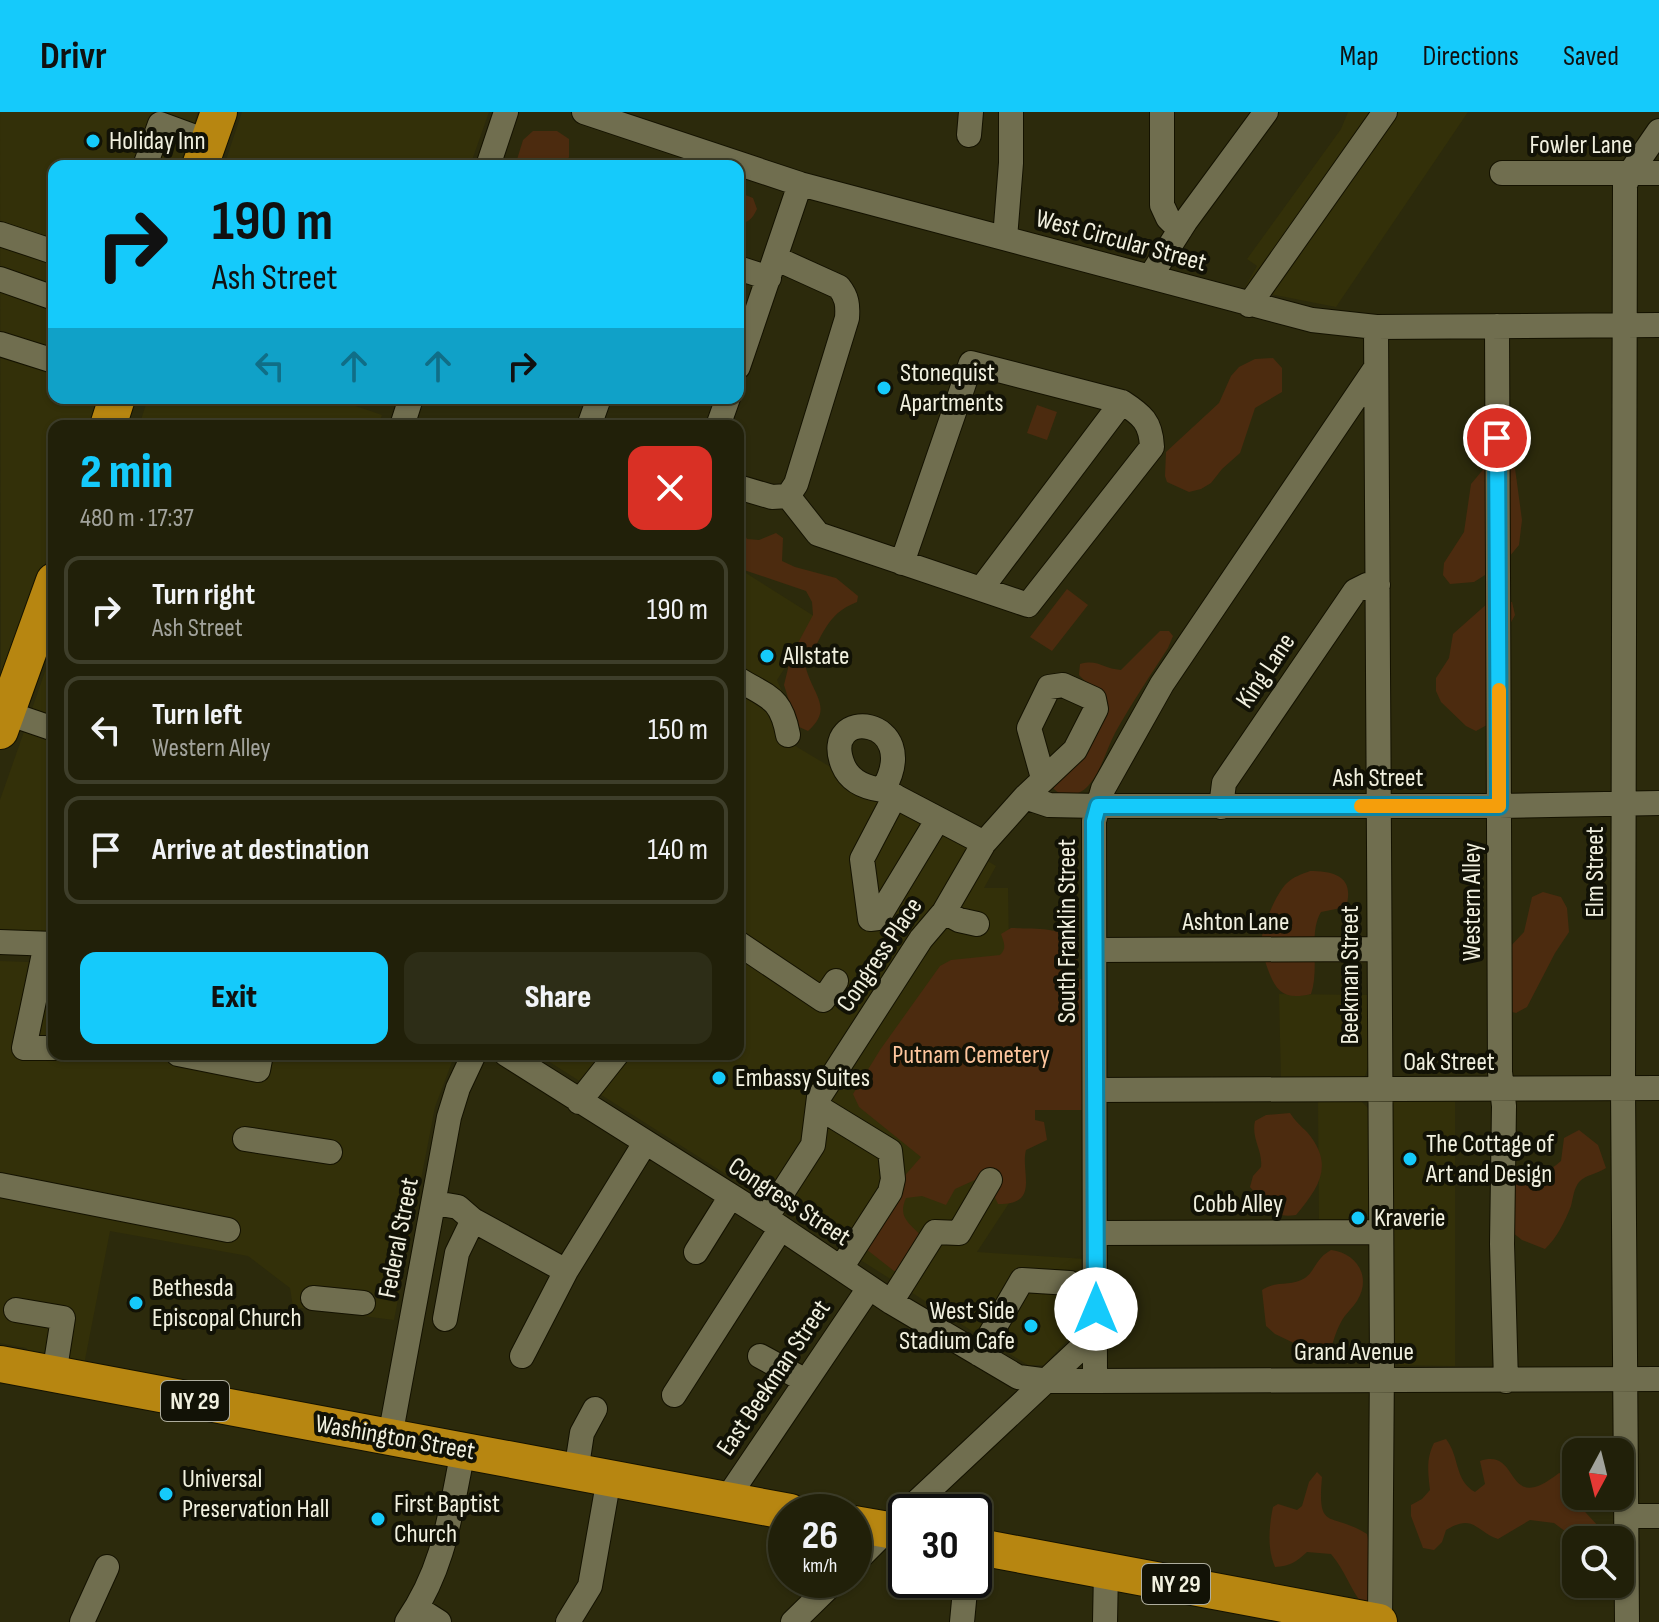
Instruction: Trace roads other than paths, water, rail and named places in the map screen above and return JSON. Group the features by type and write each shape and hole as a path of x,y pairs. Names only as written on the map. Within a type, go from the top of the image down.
{"highway":[{"path":"3,722 48,598"},
{"name":"Washington Street","path":"0,1364 768,1508"},
{"name":"NY 29","path":"992,1549 1106,1571 1264,1611 1380,1622"}],"street":[{"path":"490,160 506,112"},
{"name":"West Circular Street","path":"584,112 728,160"},
{"path":"1005,238 1011,163 1011,112"},
{"path":"1162,112 1162,205 1168,218 1180,230"},
{"path":"1150,277 1180,230 1266,112"},
{"path":"1249,305 1385,112"},
{"path":"159,126 210,140"},
{"path":"130,160 159,126"},
{"path":"147,160 159,126"},
{"name":"Elm Street","path":"1627,1622 1623,1089 1625,185 1659,131"},
{"name":"West Circular Street","path":"744,165 800,184 1312,320 1376,327 1659,325"},
{"name":"Fowler Lane","path":"1502,173 1659,173"},
{"path":"744,350 800,184"},
{"path":"0,234 48,250"},
{"path":"744,268 772,268 831,282 845,295 848,306 796,484 788,496"},
{"path":"0,279 48,296"},
{"name":"Western Alley","path":"1497,326 1506,1381"},
{"name":"Beekman Street","path":"1376,327 1382,1380 1380,1622"},
{"path":"0,344 48,359"},
{"path":"788,496 818,534 902,563 1028,605 1152,447 1152,433 1141,415 1122,402 971,363 902,563"},
{"name":"South Franklin Street","path":"1095,1381 1094,821 1098,806 1103,789 1162,684 1375,369"},
{"path":"981,589 1122,402"},
{"path":"744,489 772,497 788,496"},
{"name":"King Lane","path":"1221,807 1224,783 1355,591 1367,585 1378,585"},
{"path":"744,683 779,704 788,735"},
{"path":"3,722 48,728"},
{"name":"Congress Place","path":"674,1395 774,1223 813,1145 819,1097 921,939 944,912 984,843 1043,778"},
{"path":"938,819 878,918 870,919 863,878 863,854 889,793 984,843"},
{"path":"1025,797 1049,805 1098,806"},
{"name":"Ash Street","path":"1098,806 1659,803"},
{"path":"944,912 977,924"},
{"path":"0,942 48,944"},
{"path":"744,947 823,1000 836,981"},
{"name":"Ashton Lane","path":"1095,950 1378,949"},
{"path":"48,952 24,1048 48,1048"},
{"path":"222,1060 258,1070 260,1060"},
{"name":"Federal Street","path":"390,1437 449,1117 471,1060"},
{"name":"Congress Street","path":"515,1060 774,1223 891,1302 1018,1377 1049,1381"},
{"path":"579,1102 612,1060"},
{"name":"Oak Street","path":"1095,1090 1659,1088"},
{"path":"818,1107 890,1151 893,1169 890,1192 841,1268"},
{"path":"245,1139 330,1152"},
{"path":"522,1356 566,1271 645,1143"},
{"path":"891,1302 935,1232 959,1233 990,1180"},
{"path":"0,1185 228,1230"},
{"path":"696,1252 731,1196"},
{"path":"435,1203 458,1207 473,1220 566,1271"},
{"path":"445,1319 457,1253 473,1220"},
{"name":"Cobb Alley","path":"1096,1233 1381,1232"},
{"path":"979,1354 1022,1280 1070,1283"},
{"name":"East Beekman Street","path":"726,1500 869,1288"},
{"path":"313,1298 363,1303"},
{"path":"16,1310 63,1318 54,1375"},
{"path":"923,1494 1049,1381 1096,1334"},
{"path":"760,1356 806,1381"},
{"name":"Grand Avenue","path":"1049,1381 1659,1379"},
{"path":"568,1622 579,1609 590,1586 592,1475 582,1433 595,1409"},
{"path":"439,1622 412,1615 443,1551 463,1451"},
{"path":"1627,1516 1659,1516"},
{"path":"872,1544 888,1526"},
{"path":"82,1622 107,1567"},
{"path":"1105,1622 1106,1571"},
{"path":"793,1622 818,1598"},
{"path":"962,1622 964,1598"}],"place":[{"name":"Holiday Inn","path":"93,141"},
{"name":"Stonequist Apartments","path":"884,388"},
{"name":"Allstate","path":"767,656"},
{"name":"Embassy Suites","path":"719,1078"},
{"name":"The Cottage of Art and Design","path":"1410,1159"},
{"name":"Kraverie","path":"1358,1218"},
{"name":"Bethesda Episcopal Church","path":"136,1303"},
{"name":"West Side Stadium Cafe","path":"1031,1326"},
{"name":"Universal Preservation Hall","path":"166,1494"},
{"name":"First Baptist Church","path":"378,1519"}],"park label":[{"name":"Putnam Cemetery","path":"971,1055"}]}
